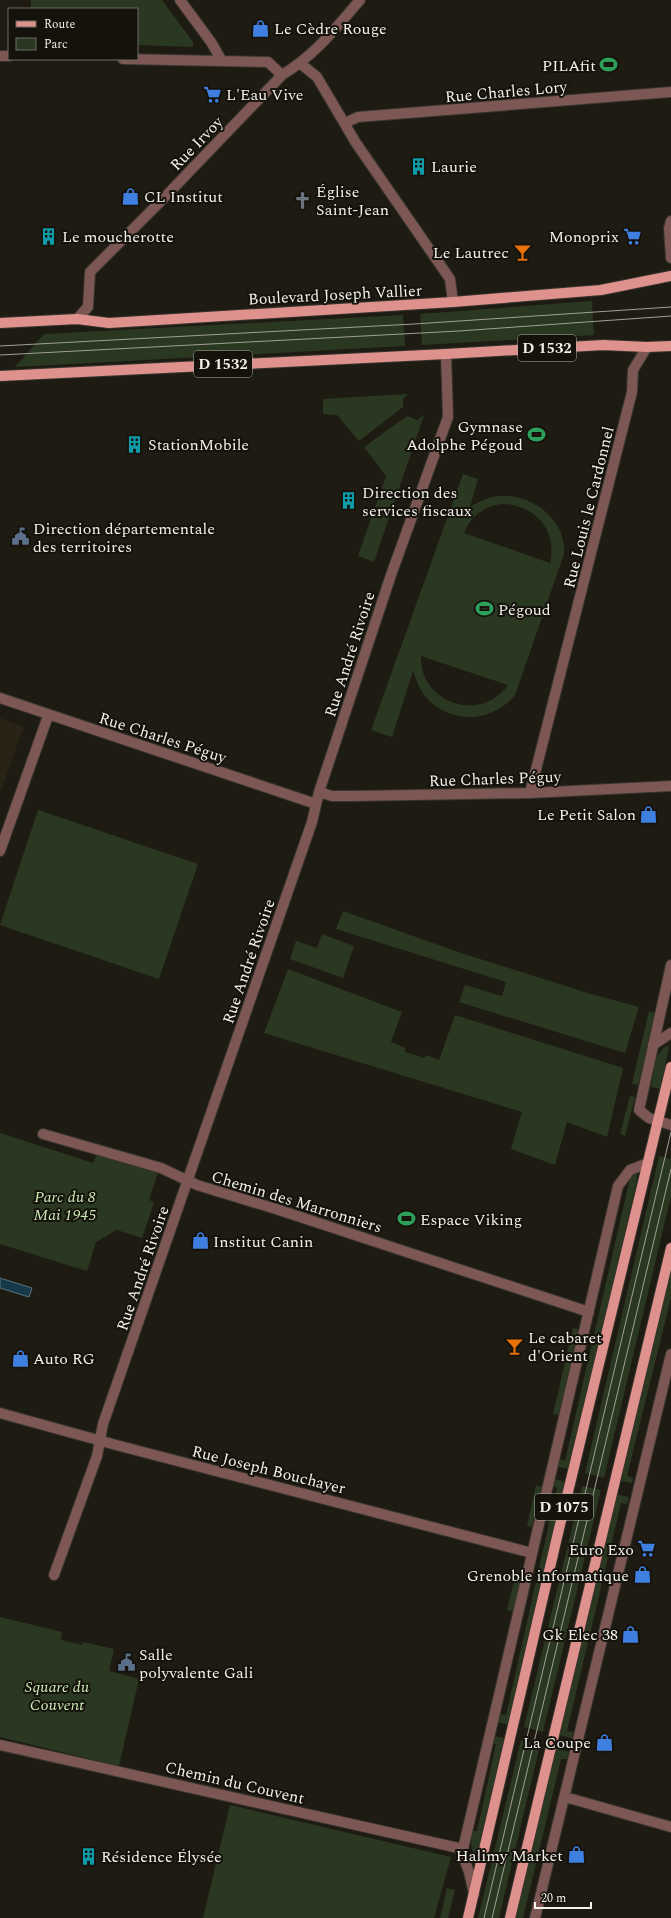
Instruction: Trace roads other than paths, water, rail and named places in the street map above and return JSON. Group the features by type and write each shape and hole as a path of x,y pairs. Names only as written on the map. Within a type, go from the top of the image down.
{"main road":[{"name":"Boulevard Joseph Vallier","path":"0,323 77,320 109,323 453,302 607,289 671,276"},
{"name":"D 1532","path":"0,376 446,354 603,344 647,347 671,346"},
{"name":"D 1075","path":"468,1918 558,1533 659,1122 671,1067"},
{"name":"D 1075","path":"510,1918 671,1248"}],"street":[{"path":"180,0 211,42 222,61"},
{"name":"Rue Irvoy","path":"77,320 88,307 90,272 163,199 282,75 301,64 314,52 360,0"},
{"path":"138,59 268,62 282,75"},
{"path":"301,64 316,77 361,149 450,279 453,302"},
{"name":"Rue Charles Lory","path":"345,123 365,117 671,92"},
{"path":"671,221 669,228 671,258"},
{"name":"Rue Louis le Cardonnel","path":"530,793 632,392 633,370 647,347"},
{"name":"Rue André Rivoire","path":"54,1575 95,1460 103,1424 312,822 319,792 391,575 448,416 446,354"},
{"name":"Rue Charles Péguy","path":"0,698 48,716 316,804"},
{"path":"0,851 48,716"},
{"name":"Rue Charles Péguy","path":"319,792 332,796 355,796 530,793 671,786"},
{"path":"671,965 639,1110 648,1118 671,1125"},
{"path":"653,1045 671,1033"},
{"name":"Chemin des Marronniers","path":"43,1134 161,1168 188,1182 461,1269 588,1312"},
{"path":"474,1894 469,1872 463,1856 463,1849 588,1312 618,1186 630,1170 648,1163"},
{"path":"535,1918 671,1354"},
{"name":"Rue Joseph Bouchayer","path":"0,1413 532,1553"},
{"name":"Chemin du Couvent","path":"0,1745 463,1849"},
{"path":"565,1797 671,1827"}],"water":[{"path":"0,1278 32,1288 29,1297 0,1288"}],"tram line":[{"path":"0,346 414,324 671,307"},
{"path":"0,355 459,331 671,316"},
{"path":"484,1918 671,1132"},
{"path":"492,1918 671,1169"}],"place":[{"name":"Le Cèdre Rouge","path":"261,28"},
{"name":"PILAfit","path":"609,65"},
{"name":"L'Eau Vive","path":"213,94"},
{"name":"Laurie","path":"418,166"},
{"name":"CL Institut","path":"131,196"},
{"name":"Église Saint-Jean","path":"303,200"},
{"name":"Le moucherotte","path":"49,236"},
{"name":"Monoprix","path":"632,236"},
{"name":"Le Lautrec","path":"522,252"},
{"name":"Gymnase Adolphe Pégoud","path":"536,435"},
{"name":"StationMobile","path":"135,444"},
{"name":"Direction des services fiscaux","path":"349,501"},
{"name":"Direction départementale des territoires","path":"20,537"},
{"name":"Pégoud","path":"485,609"},
{"name":"Le Petit Salon","path":"649,814"},
{"name":"Espace Viking","path":"407,1219"},
{"name":"Institut Canin","path":"200,1241"},
{"name":"Le cabaret d'Orient","path":"515,1346"},
{"name":"Auto RG","path":"20,1358"},
{"name":"Euro Exo","path":"647,1549"},
{"name":"Grenoble informatique","path":"642,1575"},
{"name":"Gk Elec 38","path":"631,1634"},
{"name":"Salle polyvalente Gali","path":"126,1663"},
{"name":"La Coupe","path":"604,1742"},
{"name":"Halimy Market","path":"576,1855"},
{"name":"Résidence Élysée","path":"88,1856"}],"park label":[{"name":"Parc du 8 Mai 1945","path":"65,1205"},
{"name":"Square du Couvent","path":"57,1695"}]}
